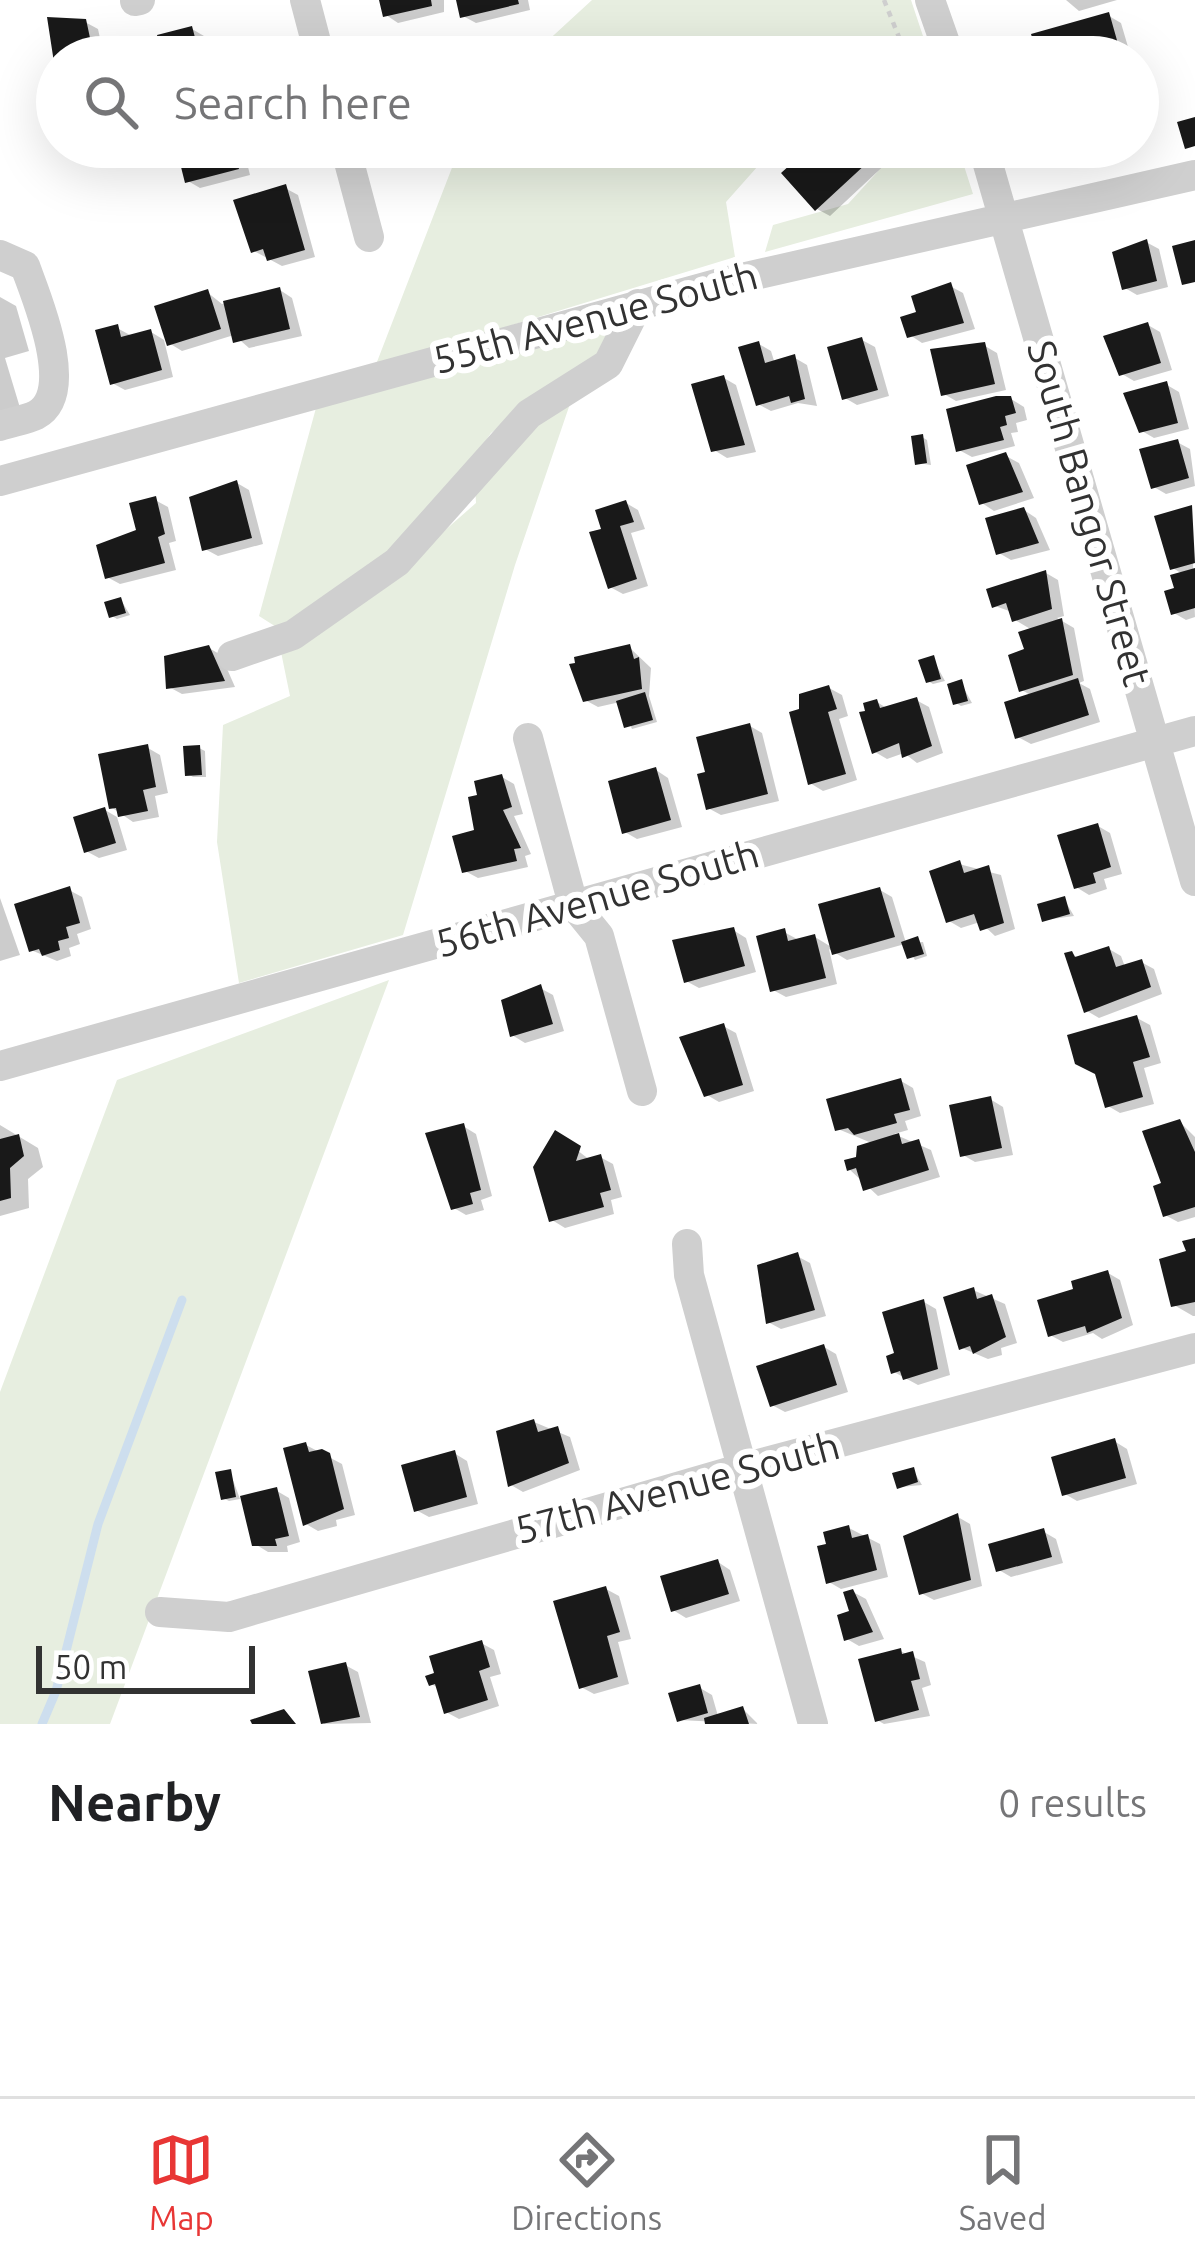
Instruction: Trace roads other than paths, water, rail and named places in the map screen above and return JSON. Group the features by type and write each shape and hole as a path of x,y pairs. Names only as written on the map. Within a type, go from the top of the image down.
{"street":[{"path":"304,0 314,36"},
{"path":"930,0 943,36"},
{"path":"351,168 369,237"},
{"name":"South Bangor Street","path":"989,168 1195,881"},
{"name":"55th Avenue South","path":"0,481 638,304 1195,175"},
{"path":"0,255 26,266 55,370 53,396 39,414 0,426"},
{"path":"232,656 292,635 398,562 529,413 608,364 638,304"},
{"name":"56th Avenue South","path":"0,1066 1195,731"},
{"path":"528,738 573,904 599,935 642,1091"},
{"path":"687,1244 689,1275 813,1724"},
{"name":"57th Avenue South","path":"160,1612 229,1617 743,1468 1195,1348"}],"waterway":[{"path":"42,1724 56,1691 98,1524 182,1300"}]}
